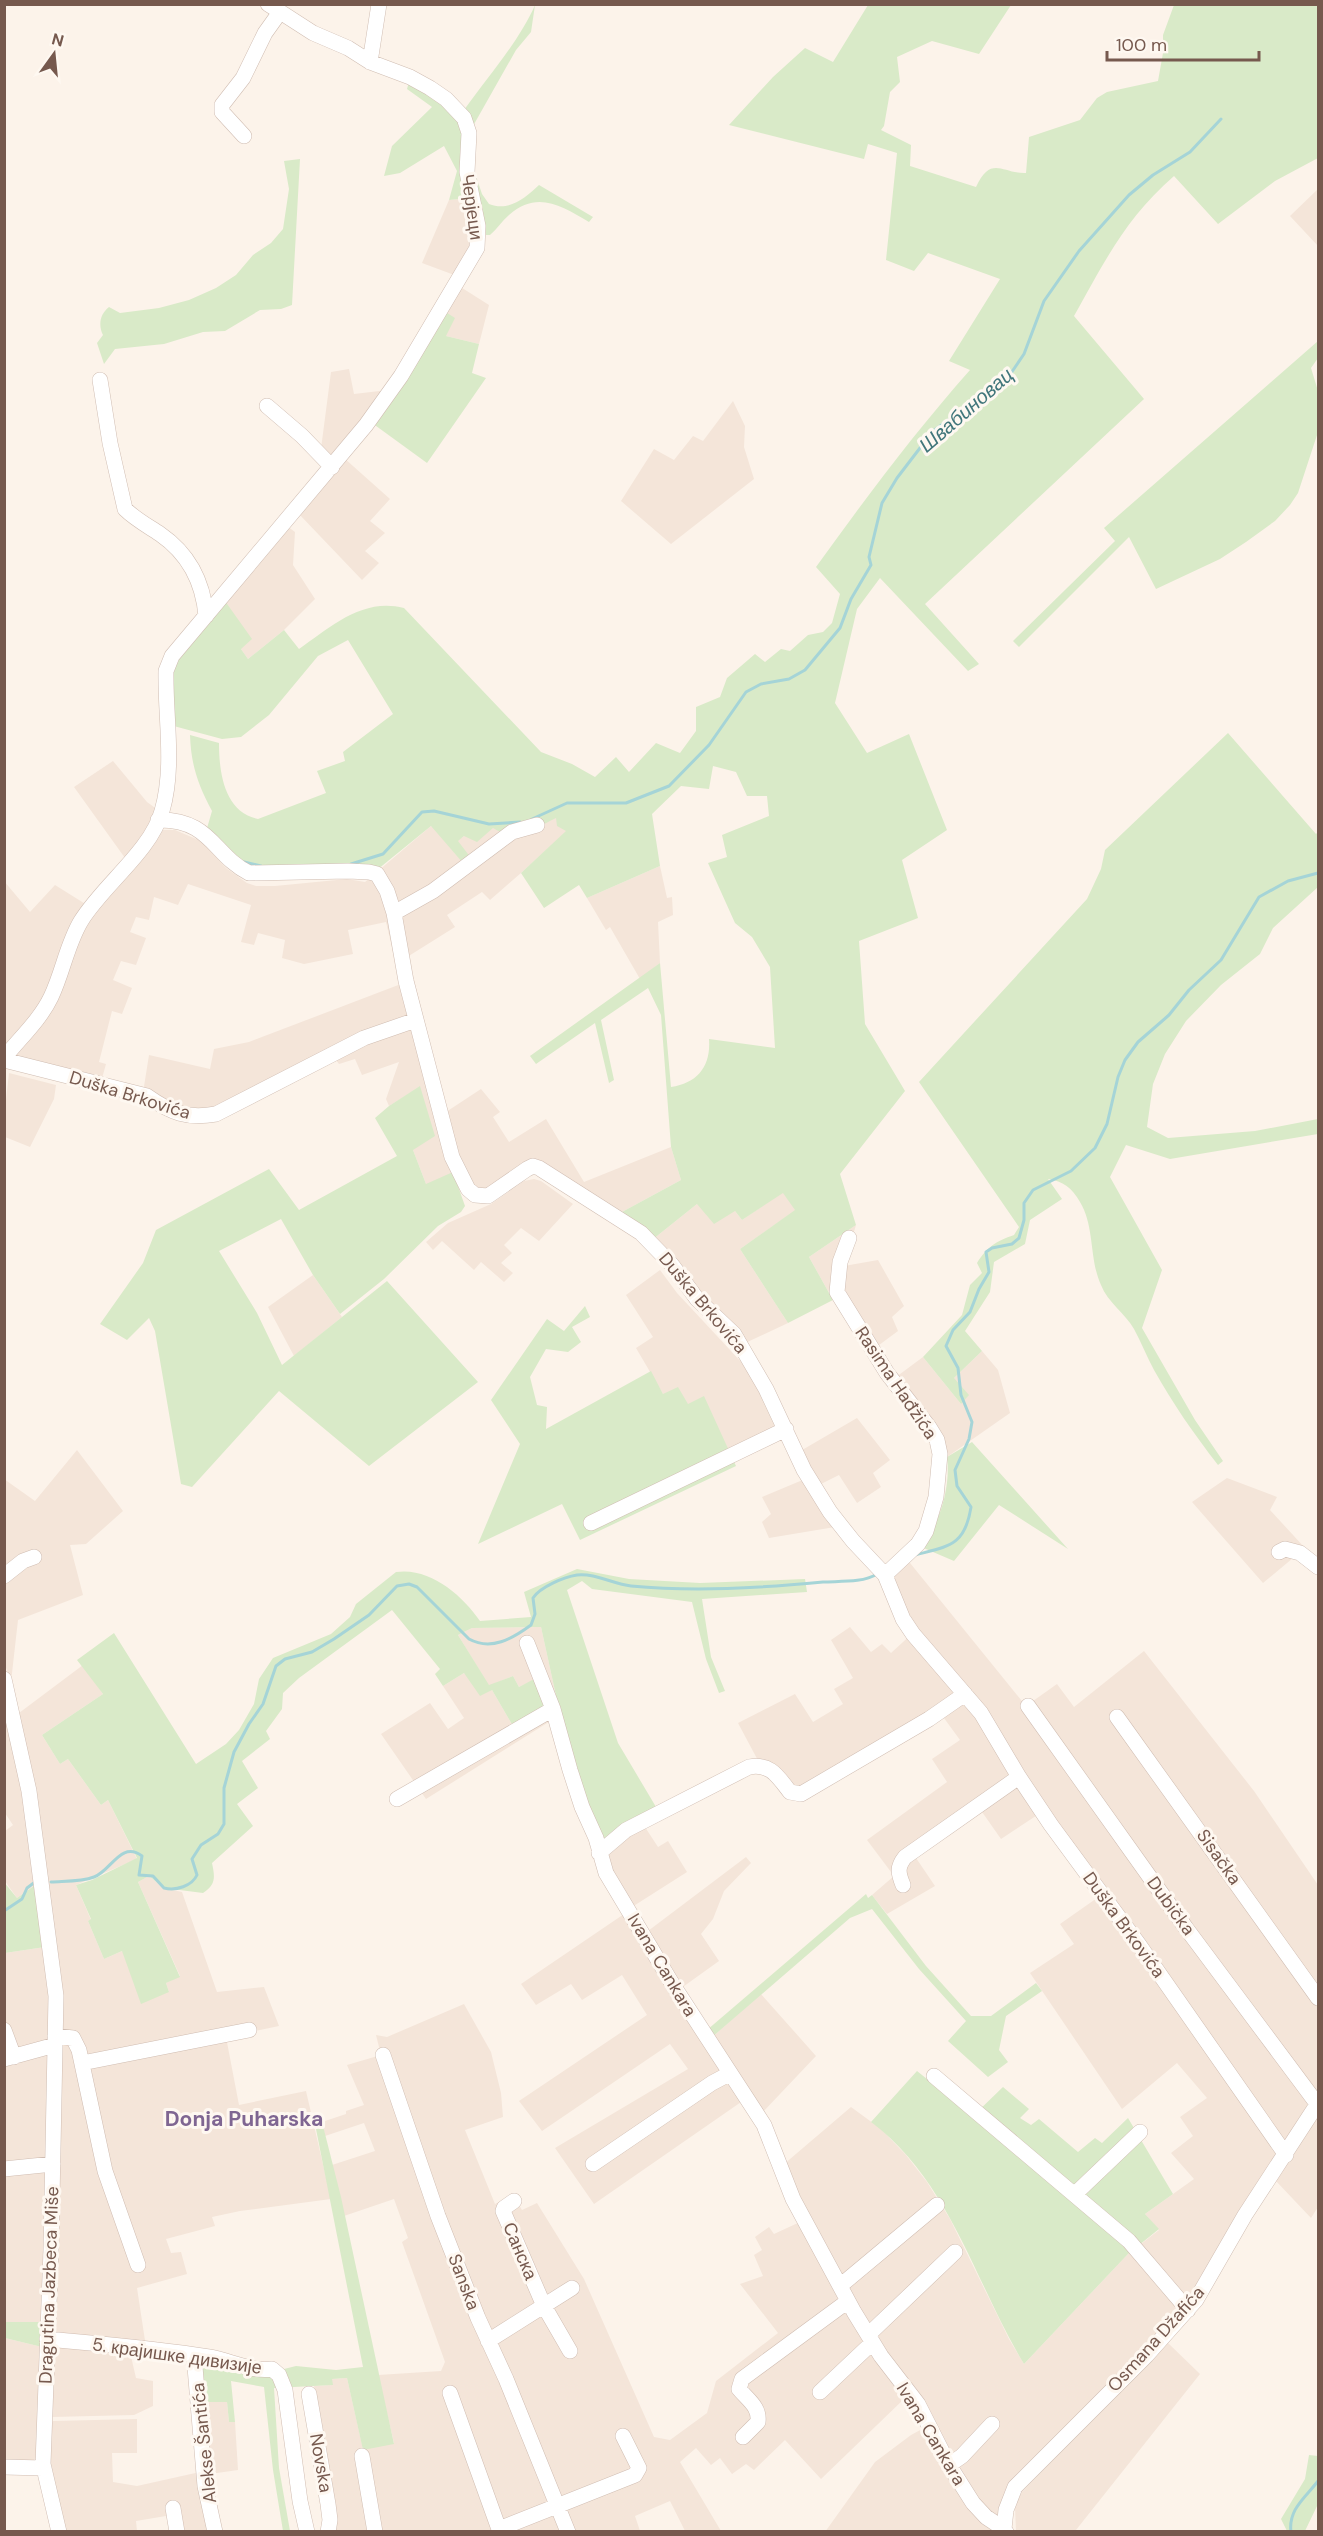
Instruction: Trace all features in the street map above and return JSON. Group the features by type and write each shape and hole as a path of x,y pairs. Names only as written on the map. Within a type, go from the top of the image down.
{"street":[{"path":"370,62 379,4"},
{"name":"Черјеци","path":"4,1059 27,1033 51,998 71,940 82,920 115,877 135,856 162,811 167,774 166,671 180,644 366,425 401,376 472,258 479,241 476,210 467,172 469,132 464,118 446,99 430,88 410,77 370,62 348,48 313,33 274,8 265,33 243,78 222,105 222,112 244,136"},
{"path":"100,380 110,443 125,509 162,535 189,562 201,584 206,616"},
{"path":"267,406 302,436 332,467"},
{"name":"Duška Brkovića","path":"158,820 171,820 190,825 206,834 239,868 249,873 348,871 377,874 387,891 394,913 406,981 452,1157 472,1193 479,1197 488,1196 533,1167 548,1173 641,1233 655,1246 698,1299 734,1334 752,1363 786,1429 804,1470 830,1512 879,1570 913,1634 981,1713 1019,1777 1286,2155"},
{"path":"394,913 433,891 512,832 537,825"},
{"name":"Duška Brkovića","path":"4,1059 147,1096 167,1110 207,1116 226,1109 364,1038 416,1020"},
{"name":"Rasima Hađžića","path":"849,1238 840,1262 837,1292 887,1373 930,1427 937,1440 940,1454 936,1497 926,1531 918,1544 899,1562 879,1570"},
{"path":"591,1522 786,1429"},
{"path":"1280,1552 1286,1549 1300,1553 1318,1567"},
{"path":"4,1576 23,1561 34,1557"},
{"name":"Ivana Cankara","path":"527,1643 553,1709 570,1770 582,1807 596,1838 606,1873 729,2074 764,2125 794,2199 870,2339 918,2404 949,2465 973,2503 986,2517 1005,2530"},
{"name":"Dragutina Jazbeca Miše","path":"4,1679 29,1791 56,1996 43,2468 59,2532"},
{"path":"599,1853 626,1830 749,1767 768,1767 790,1792 802,1793 929,1719 965,1694"},
{"name":"Dubička","path":"1028,1706 1186,1928 1318,2104"},
{"path":"397,1799 553,1709"},
{"name":"Sisačka","path":"1117,1717 1318,1998"},
{"path":"903,1885 898,1871 904,1857 1019,1777"},
{"path":"4,2030 9,2058 55,2041 73,2038 79,2050 105,2171 138,2265"},
{"path":"82,2063 249,2030"},
{"name":"Sanska","path":"383,2055 438,2216 568,2532"},
{"path":"593,2164 712,2083 729,2074"},
{"path":"934,2076 1129,2241 1188,2310"},
{"name":"Osmana Džafića","path":"1005,2530 1010,2499 1024,2476 1147,2355 1188,2310 1208,2281 1245,2215 1318,2104"},
{"path":"1075,2194 1140,2132"},
{"path":"4,2169 53,2164"},
{"name":"Санска","path":"514,2201 503,2211 544,2306 570,2352"},
{"path":"840,2286 937,2205"},
{"path":"820,2392 955,2252"},
{"path":"488,2341 572,2288"},
{"path":"743,2437 758,2422 759,2415 756,2408 739,2389 742,2379 848,2301"},
{"name":"5. крајишке дивизије","path":"47,2339 194,2355 263,2370 272,2369 282,2380 285,2390 300,2501 307,2532"},
{"name":"Alekse Šantića","path":"194,2355 206,2486 214,2532"},
{"path":"450,2393 499,2530 639,2473 639,2468 623,2436"},
{"name":"Novska","path":"309,2394 328,2504 330,2520 328,2532"},
{"path":"949,2465 962,2456 992,2424"},
{"path":"362,2456 375,2532"},
{"path":"4,2467 43,2468"},
{"path":"173,2508 177,2532"}],"shaded area":[{"path":"1318,189 1318,246 1290,216"},
{"path":"469,198 475,241 457,276 422,263 449,200"},
{"path":"459,286 489,305 479,344 446,336 444,311"},
{"path":"349,369 354,394 388,390 336,457 319,464 331,372"},
{"path":"733,401 745,426 744,447 754,479 671,544 621,501 654,449 674,460 693,436 703,441"},
{"path":"344,458 390,499 370,521 385,533 365,551 379,563 362,580 298,513"},
{"path":"287,526 295,532 293,565 315,599 284,630 248,659 241,649 225,601"},
{"path":"113,761 147,802 158,810 145,836 125,858 74,787"},
{"path":"556,817 567,831 490,900 482,892 447,915 455,927 396,964 386,922 348,930 353,954 304,964 282,958 285,940 258,933 254,945 241,942 251,905 188,884 178,905 154,897 149,920 136,917 130,932 146,938 136,965 121,961 113,980 132,988 122,1014 112,1011 99,1062 106,1064 99,1089 8,1061 84,924 157,833 163,830 175,830 201,841 226,868 247,883 256,886 275,886 347,879 365,882 431,826 457,841 464,836 493,828 528,832"},
{"path":"660,866 667,898 672,897 673,915 658,922 660,963 640,979 610,927 606,930 587,898"},
{"path":"4,881 30,912 55,885 87,905 46,996 4,1050"},
{"path":"414,979 446,1112 481,1089 500,1112 493,1117 509,1142 546,1119 584,1182 671,1147 681,1180 609,1219 535,1173 527,1174 489,1199 467,1188 426,1184 413,1150 420,1087 389,1106 386,1099 399,1062 362,1075 355,1059 339,1064 330,1052 202,1112 142,1099 149,1055 210,1069 214,1049 249,1042"},
{"path":"9,1073 56,1085 54,1099 30,1147 5,1137 5,1108"},
{"path":"534,1179 541,1181 573,1204 539,1241 521,1228 504,1245 512,1253 501,1263 513,1273 504,1282 481,1262 474,1270 442,1241 433,1250 426,1242 448,1223 491,1204 524,1181"},
{"path":"783,1192 796,1210 740,1249 788,1323 741,1345 647,1244 697,1204 735,1211 742,1220"},
{"path":"856,1225 844,1266 878,1260 904,1306 892,1317 898,1331 871,1351 833,1300 809,1257"},
{"path":"660,1270 677,1293 744,1365 784,1436 734,1462 688,1404 663,1394 636,1348 653,1337 626,1295"},
{"path":"313,1275 342,1317 294,1356 268,1307"},
{"path":"982,1351 998,1370 1010,1413 947,1457 939,1441 892,1380 923,1357 961,1404 954,1378"},
{"path":"857,1418 890,1460 873,1473 881,1487 857,1503 839,1475 817,1486 835,1527 769,1538 762,1522 771,1514 762,1497 805,1479 797,1453"},
{"path":"77,1450 123,1511 86,1544 70,1545 83,1595 18,1620 11,1682 4,1662 4,1479 35,1501"},
{"path":"1227,1478 1277,1497 1270,1510 1305,1548 1263,1583 1192,1502"},
{"path":"906,1558 1026,1706 1057,1684 1074,1707 1144,1651 1254,1791 1318,1885 1318,2207 1311,2218 1275,2180 1293,2152 1045,1810 1001,1839 980,1809 914,1855 935,1886 887,1914 872,1895 894,1876 867,1840 947,1782 932,1759 960,1740 941,1714 803,1795 762,1768 738,1723 795,1694 813,1722 843,1704 834,1689 853,1678 831,1640 850,1627 871,1652 882,1644 891,1653 915,1631 891,1575"},
{"path":"541,1627 562,1723 552,1720 426,1799 381,1734 430,1703 448,1729 464,1718 443,1686 464,1673 492,1690 517,1733 536,1679 519,1687 513,1676 489,1686 458,1635 472,1628"},
{"path":"83,1665 103,1694 42,1735 60,1764 68,1759 101,1805 108,1800 137,1859 76,1885 104,1959 122,1951 169,1992 166,1983 180,1976 138,1882 149,1876 164,1888 182,1892 217,1992 264,1987 279,2026 226,2037 239,2105 306,2091 331,2199 212,2217 215,2226 166,2239 171,2253 181,2252 187,2274 137,2288 146,2347 54,2337 60,2087 19,1713"},
{"path":"4,1697 38,1883 17,1898 5,1881 5,1831 13,1825 5,1813"},
{"path":"643,1824 658,1847 668,1841 687,1872 632,1907 604,1853"},
{"path":"746,1857 751,1863 724,1891 713,1919 701,1934 719,1961 680,1989 648,1931"},
{"path":"1097,1898 1280,2151 1196,2290 998,2513 996,2523 986,2515 881,2354 783,2165 851,2107 881,2129 906,2155 927,2182 950,2219 1009,2339 1024,2364 1128,2254 1159,2230 1145,2214 1194,2179 1171,2153 1193,2136 1180,2117 1207,2098 1177,2063 1122,2109 1030,1973 1074,1944 1060,1924"},
{"path":"627,1912 744,2100 594,2204 555,2148 688,2069 670,2044 542,2131 519,2101 647,2015 622,1975 582,2000 571,1984 536,2005 521,1984"},
{"path":"45,1947 51,2038 5,2056 5,1953"},
{"path":"761,1994 816,2056 761,2114 711,2038"},
{"path":"464,2004 491,2052 501,2093 503,2117 465,2130 495,2204 513,2195 522,2210 537,2203 584,2279 654,2437 670,2440 707,2413 716,2381 778,2333 740,2284 763,2276 754,2255 762,2250 755,2237 769,2227 774,2234 800,2222 905,2398 821,2479 785,2440 754,2470 746,2464 732,2474 720,2458 711,2465 696,2448 680,2462 721,2531 685,2531 670,2501 635,2516 640,2531 571,2531 559,2501 498,2531 333,2532 332,2510 314,2386 332,2385 332,2379 347,2378 363,2449 394,2443 378,2375 441,2371 445,2362 402,2242 408,2238 394,2199 344,2216 332,2165 375,2151 364,2123 325,2136 322,2122 364,2105 347,2065 381,2055 376,2035 387,2037"},
{"path":"48,2054 44,2322 5,2322 4,2062"},
{"path":"5,2338 42,2347 40,2454 33,2461 5,2463"},
{"path":"1167,2342 1200,2374 1076,2530 1078,2531 1016,2532 1015,2506 1022,2492"},
{"path":"59,2345 130,2352 136,2378 153,2381 153,2406 134,2415 52,2417 53,2350"},
{"path":"204,2402 227,2402 229,2422 235,2422 238,2470 210,2474"},
{"path":"137,2419 137,2453 112,2453 113,2482 137,2486 200,2472 212,2531 180,2531 172,2515 136,2521 137,2531 62,2531 48,2470 48,2429 53,2421"},
{"path":"924,2428 979,2520 994,2531 825,2532 875,2462"},
{"path":"553,2512 565,2532 507,2532"}],"green space":[{"path":"535,5 531,32 516,50 473,126 464,110 512,45"},
{"path":"868,5 1011,5 979,54 932,41 897,57 900,82 890,92 884,126 881,130 911,145 910,166 976,187 987,171 992,168 1026,173 1029,137 1080,120 1097,98 1107,92 1158,81 1163,53 1163,35 1174,5 1318,5 1318,158 1275,181 1218,224 1174,176 1142,208 1117,242 1074,316 1144,399 925,604 979,664 968,671 880,578 857,609 835,703 867,753 909,734 947,830 902,860 918,918 859,941 865,1024 905,1091 840,1174 856,1225 809,1257 833,1300 788,1323 740,1249 795,1210 783,1193 742,1220 735,1211 714,1224 697,1204 647,1244 609,1219 681,1180 671,1147 661,1015 648,988 601,1020 614,1080 609,1083 595,1023 536,1064 530,1056 660,963 671,1087 689,1082 701,1072 708,1057 709,1039 775,1048 770,967 752,937 735,923 708,863 727,857 722,835 769,816 767,796 747,796 736,772 713,766 709,789 681,786 652,814 660,866 587,898 579,885 544,908 521,873 566,831 557,826 556,818 532,830 517,834 501,832 493,828 477,842 464,836 458,841 471,858 463,863 431,826 372,874 259,878 205,835 212,811 196,774 190,735 219,743 222,778 231,800 247,815 258,819 326,793 317,771 345,761 343,752 393,714 348,640 318,656 269,715 241,737 222,739 170,725 169,706 174,664 225,601 252,639 241,649 248,659 284,630 299,649 335,623 361,610 389,606 404,608 541,752 572,764 595,777 616,757 629,772 656,743 680,753 696,731 696,707 720,697 727,678 755,654 765,662 781,649 790,651 808,635 823,632 832,623 840,594 816,567 891,466 970,370 949,361 1000,279 928,253 914,271 886,260 897,153 868,144 864,159 729,125 773,77 805,48 833,62"},
{"path":"409,82 445,106 463,128 469,198 449,200 457,171 444,146 400,173 384,176 392,146 432,107 407,89"},
{"path":"300,159 292,305 281,309 260,310 225,331 203,332 164,344 115,349 104,364 97,343 103,335 102,316 109,307 120,313 159,308 189,300 216,288 236,275 253,255 271,243 283,229 289,189 284,161"},
{"path":"471,161 482,194 489,204 510,205 522,199 539,185 593,217 589,222 559,206 549,203 530,203 519,207 490,235 486,235"},
{"path":"444,311 455,318 446,336 479,344 472,373 486,378 427,463 372,423"},
{"path":"1318,341 1318,358 1311,368 1318,391 1318,432 1298,493 1275,521 1220,559 1156,589 1129,537 1019,647 1013,641 1115,541 1104,528"},
{"path":"1228,733 1316,834 1318,832 1318,887 1273,928 1260,954 1221,985 1186,1021 1165,1054 1153,1084 1147,1127 1168,1138 1255,1131 1318,1119 1318,1134 1170,1159 1126,1145 1110,1177 1162,1270 1142,1328 1195,1420 1223,1461 1218,1465 1169,1395 1130,1323 1104,1291 1097,1275 1085,1212 1074,1193 1058,1181 1048,1179 1062,1199 1030,1220 1025,1244 994,1262 990,1292 965,1331 982,1351 954,1378 969,1395 961,1404 923,1357 962,1315 970,1285 982,1273 977,1263 981,1257 993,1245 1014,1235 1019,1227 919,1082 1087,899 1101,869 1105,850"},
{"path":"420,1086 435,1136 413,1150 426,1184 453,1172 465,1206 461,1212 438,1226 384,1279 340,1314 313,1275 281,1219 219,1251 257,1313 282,1365 387,1281 478,1382 369,1466 279,1391 192,1487 181,1484 155,1331 149,1318 127,1340 100,1324 143,1263 156,1230 269,1169 299,1210 397,1156 375,1118"},
{"path":"585,1306 590,1317 572,1327 581,1342 568,1352 546,1349 530,1377 537,1405 547,1407 546,1429 651,1371 663,1394 678,1387 688,1404 704,1396 736,1466 580,1540 562,1504 478,1544 520,1444 491,1400 547,1319 564,1331"},
{"path":"972,1442 1068,1549 999,1505 954,1561 919,1546 933,1528 942,1505 947,1480 947,1457"},
{"path":"577,1569 629,1579 700,1583 805,1579 807,1592 702,1599 711,1657 725,1691 719,1693 706,1659 692,1602 592,1589 582,1581 567,1590 618,1743 659,1812 601,1848 562,1723 541,1627 472,1628 458,1635 489,1685 513,1676 519,1687 536,1678 548,1706 517,1733 492,1690 480,1696 464,1673 443,1686 435,1674 440,1669 392,1610 299,1678 283,1693 282,1709 266,1731 270,1739 242,1761 258,1788 237,1804 253,1826 212,1863 214,1877 210,1887 203,1893 164,1888 149,1876 138,1882 180,1977 166,1983 169,1992 141,2004 122,1951 104,1959 88,1921 91,1919 76,1885 92,1880 137,1858 108,1800 101,1805 68,1759 60,1764 42,1735 103,1694 77,1660 114,1633 196,1764 226,1744 239,1730 254,1704 259,1679 273,1658 331,1634 350,1617 356,1604 396,1572 409,1572 433,1578 464,1602 480,1621 531,1617 524,1592"},
{"path":"4,1882 17,1898 38,1883 45,1947 5,1953"},
{"path":"866,1894 868,1898 872,1895 926,1966 971,2016 991,2016 1036,1983 1042,1991 1006,2016 999,2050 1008,2062 988,2077 948,2041 966,2021 919,1969 872,1909 850,1918 711,2038 707,2030"},
{"path":"917,2071 973,2116 1003,2087 1029,2109 1020,2118 1031,2125 1039,2119 1078,2152 1095,2138 1102,2143 1128,2118 1173,2194 1145,2214 1159,2229 1128,2254 1024,2364 941,2203 921,2173 898,2146 871,2122"},
{"path":"322,2122 341,2197 394,2444 363,2450 347,2378 332,2379 333,2385 274,2388 279,2468 290,2531 283,2531 273,2470 264,2387 231,2381 235,2422 229,2422 227,2402 204,2402 199,2356 276,2371 296,2366 336,2370 363,2367 315,2124"},
{"path":"5,2322 44,2322 42,2347 5,2338"},
{"path":"1309,2455 1318,2456 1318,2504 1305,2531 1287,2531 1281,2519 1305,2479"}],"waterway":[{"name":"Швабиновац","path":"532,819 567,803 626,803 669,786 709,745 746,692 761,684 789,679 805,670 840,628 851,599 871,565 869,557 882,503 897,478 933,431 1007,379 1024,354 1044,301 1079,251 1129,195 1153,175 1190,152 1221,119"},
{"name":"Швабиновац","path":"351,864 383,854 422,812 434,811 489,824 520,822"},
{"name":"Швабиновац","path":"244,862 261,866"},
{"path":"915,1555 954,1542 960,1537 968,1520 971,1507 957,1486 955,1470 969,1439 972,1422 961,1395 958,1368 946,1346 953,1330 970,1312 989,1272 986,1252 992,1248 1012,1244 1019,1238 1024,1220 1024,1203 1033,1190 1071,1171 1095,1148 1107,1124 1118,1077 1125,1060 1138,1042 1169,1015 1189,990 1221,960 1259,897 1288,881 1318,873"},
{"path":"51,1882 89,1879 100,1874 122,1854 135,1852 142,1856 139,1875 153,1876 164,1888 188,1885 197,1875 192,1859 201,1845 218,1834 224,1824 224,1788 234,1752 263,1704 276,1666 285,1659 312,1652 334,1639 369,1615 397,1586 409,1584 417,1587 469,1639 493,1644 509,1639 531,1625 535,1614 533,1598 536,1594 553,1583 577,1575 631,1586 703,1589 851,1581 877,1574"},
{"path":"4,1911 22,1899 27,1888 35,1882"},
{"path":"1291,2532 1295,2510 1318,2481"}],"district":[{"name":"Donja Puharska","path":"244,2119"}]}
